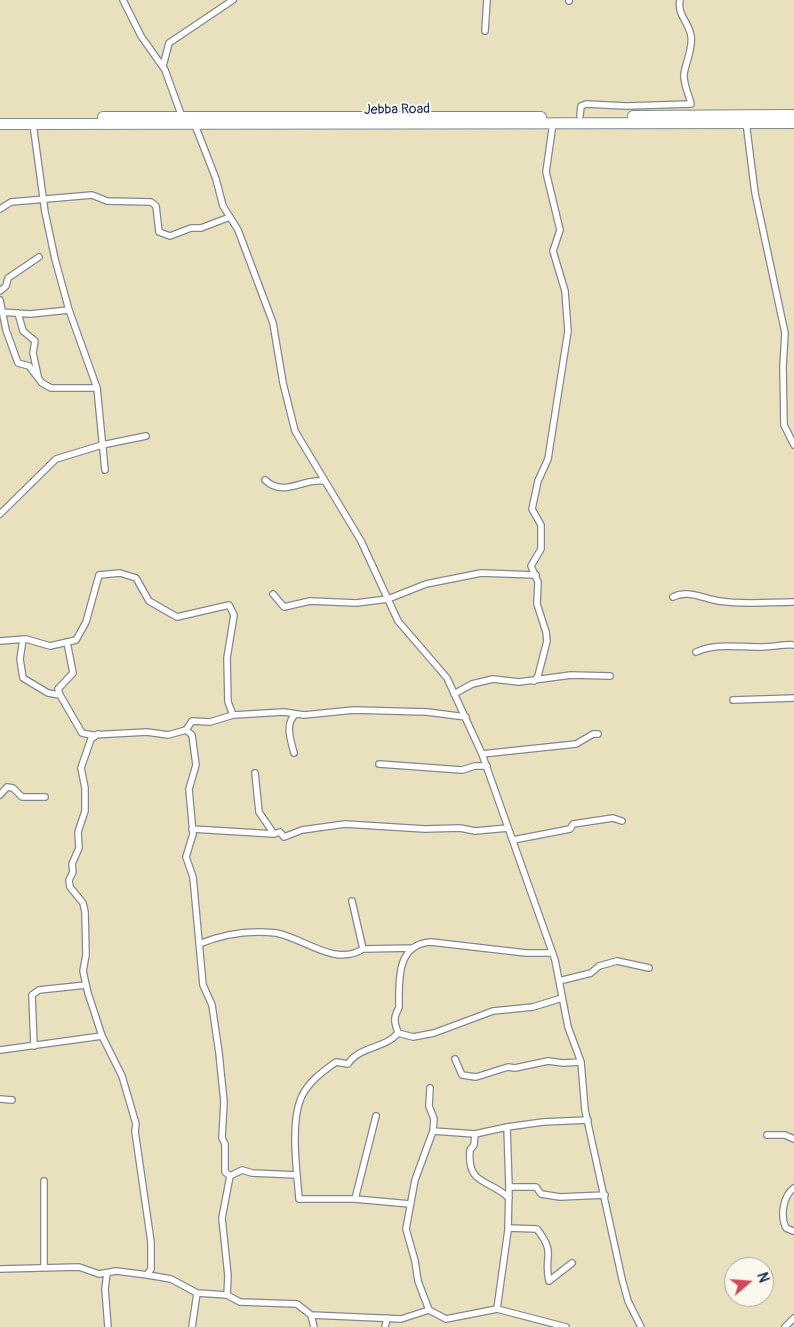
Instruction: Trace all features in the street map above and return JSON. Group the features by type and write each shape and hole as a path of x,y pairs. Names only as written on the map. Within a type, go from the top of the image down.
{"highway":[{"path":"0,118 794,115"},
{"name":"Jebba Road","path":"0,124 794,123"}],"street":[{"path":"123,0 141,36 163,66 182,117"},
{"path":"163,66 169,43 233,0"},
{"path":"484,31 487,0"},
{"path":"580,116 581,106 586,104 626,106 691,104 684,76 692,47 691,36 689,26 681,14 680,0"},
{"path":"746,122 755,193 785,333 782,367 784,425 794,445"},
{"path":"33,124 44,201 55,259 69,310 97,388 105,470"},
{"path":"534,681 540,669 546,632 537,604 538,582 531,566 541,549 541,525 532,509 538,480 548,459 568,331 565,291 554,251 560,230 546,172 553,124"},
{"path":"195,125 216,179 222,206 230,217 248,253 273,323 283,384 294,431 361,541 398,621 440,668 466,717 487,766 552,953 568,1027 581,1062 582,1088 588,1120 624,1289 641,1327"},
{"path":"0,209 11,202 44,201 92,195 108,201 151,202 156,206 159,232 170,236 191,228 201,228 230,217"},
{"path":"0,291 6,286 8,278 39,257"},
{"path":"0,300 6,330 18,363 29,366 40,380 51,388 97,388"},
{"path":"1,312 69,310"},
{"path":"18,313 23,331 35,341 33,353 40,380"},
{"path":"0,514 56,459 102,445 146,436"},
{"path":"265,480 272,486 281,489 291,488 315,480 324,481"},
{"path":"0,641 23,639 50,646 76,640 86,622 99,576 120,572 136,578 149,601 177,617 229,605 234,615 227,658 228,702 233,715"},
{"path":"273,594 284,607 310,601 356,603 388,599 426,584 481,573 536,575"},
{"path":"673,597 680,593 719,601 754,604 794,602"},
{"path":"23,639 20,659 23,678 48,693 60,695"},
{"path":"67,642 73,673 58,689 68,713 82,733 147,732 168,735 186,730 192,721 210,722 233,715 284,712 304,715 354,710 427,712 466,717"},
{"path":"696,652 712,645 766,647 784,644 794,645"},
{"path":"540,669 549,678"},
{"path":"454,694 472,684 493,679 519,682 571,675 610,676"},
{"path":"732,700 794,698"},
{"path":"294,753 289,727 292,717 296,714"},
{"path":"186,730 192,735 196,765 189,789 192,829 186,857 194,877 203,985 212,1005 219,1053 224,1102 222,1138 225,1144 225,1172 230,1176"},
{"path":"98,734 91,739 81,768 85,788 85,811 78,832 80,848 72,864 73,872 68,880 70,887 83,903 85,912 86,955 83,970 86,985 102,1036 122,1076 136,1124 135,1131 151,1242 151,1269 146,1275"},
{"path":"482,754 576,744 593,734 598,734"},
{"path":"379,764 462,770 475,766 487,766"},
{"path":"255,773 259,812 274,834"},
{"path":"0,795 8,788 13,788 22,797 45,797"},
{"path":"513,840 570,829 573,824 582,822 613,818 622,821"},
{"path":"192,829 274,834 280,832 284,837 302,830 345,824 425,829 460,828 474,831 508,828"},
{"path":"352,901 363,949"},
{"path":"200,944 224,936 276,933 296,939 312,948 350,956 363,949 412,948 421,943 431,942 526,953 552,953"},
{"path":"398,1033 394,1018 399,1010 398,989 402,964 412,948"},
{"path":"559,981 590,973 599,966 617,961 648,968"},
{"path":"34,1046 32,995 39,990 86,985"},
{"path":"398,1033 413,1037 420,1036 493,1011 533,1008 562,998"},
{"path":"398,1033 392,1040 353,1055 348,1064 336,1062 316,1076 306,1090 301,1099 295,1135 297,1175 299,1199 355,1199 410,1204"},
{"path":"0,1050 102,1036"},
{"path":"455,1060 462,1075 476,1077 508,1068 548,1061 563,1063 581,1062"},
{"path":"430,1088 429,1106 434,1119 433,1131 422,1157 410,1204 406,1229 415,1261 418,1281 429,1310 446,1319 497,1309 565,1327"},
{"path":"0,1099 12,1100"},
{"path":"355,1199 376,1116"},
{"path":"433,1131 475,1134 543,1122 588,1120"},
{"path":"497,1309 508,1228 510,1187 507,1127"},
{"path":"475,1134 474,1145 470,1154 470,1168 473,1175 479,1181 498,1188 509,1198"},
{"path":"767,1135 785,1134 794,1139"},
{"path":"230,1176 242,1170 252,1173 297,1175"},
{"path":"227,1295 228,1276 222,1218 230,1176"},
{"path":"44,1182 44,1267"},
{"path":"510,1187 536,1187 542,1194 560,1197 605,1195"},
{"path":"793,1231 786,1228 783,1214 788,1195 794,1188"},
{"path":"508,1228 537,1229 550,1250 547,1272 549,1282 572,1264"},
{"path":"0,1269 79,1267 99,1274 146,1275 170,1279 197,1293 227,1295 240,1302 297,1304 311,1315 401,1319 429,1310"},
{"path":"106,1273 105,1289 108,1327"},
{"path":"192,1327 197,1293"},
{"path":"311,1315 314,1327"},
{"path":"385,1327 387,1318"},
{"path":"785,1327 794,1318"}]}
